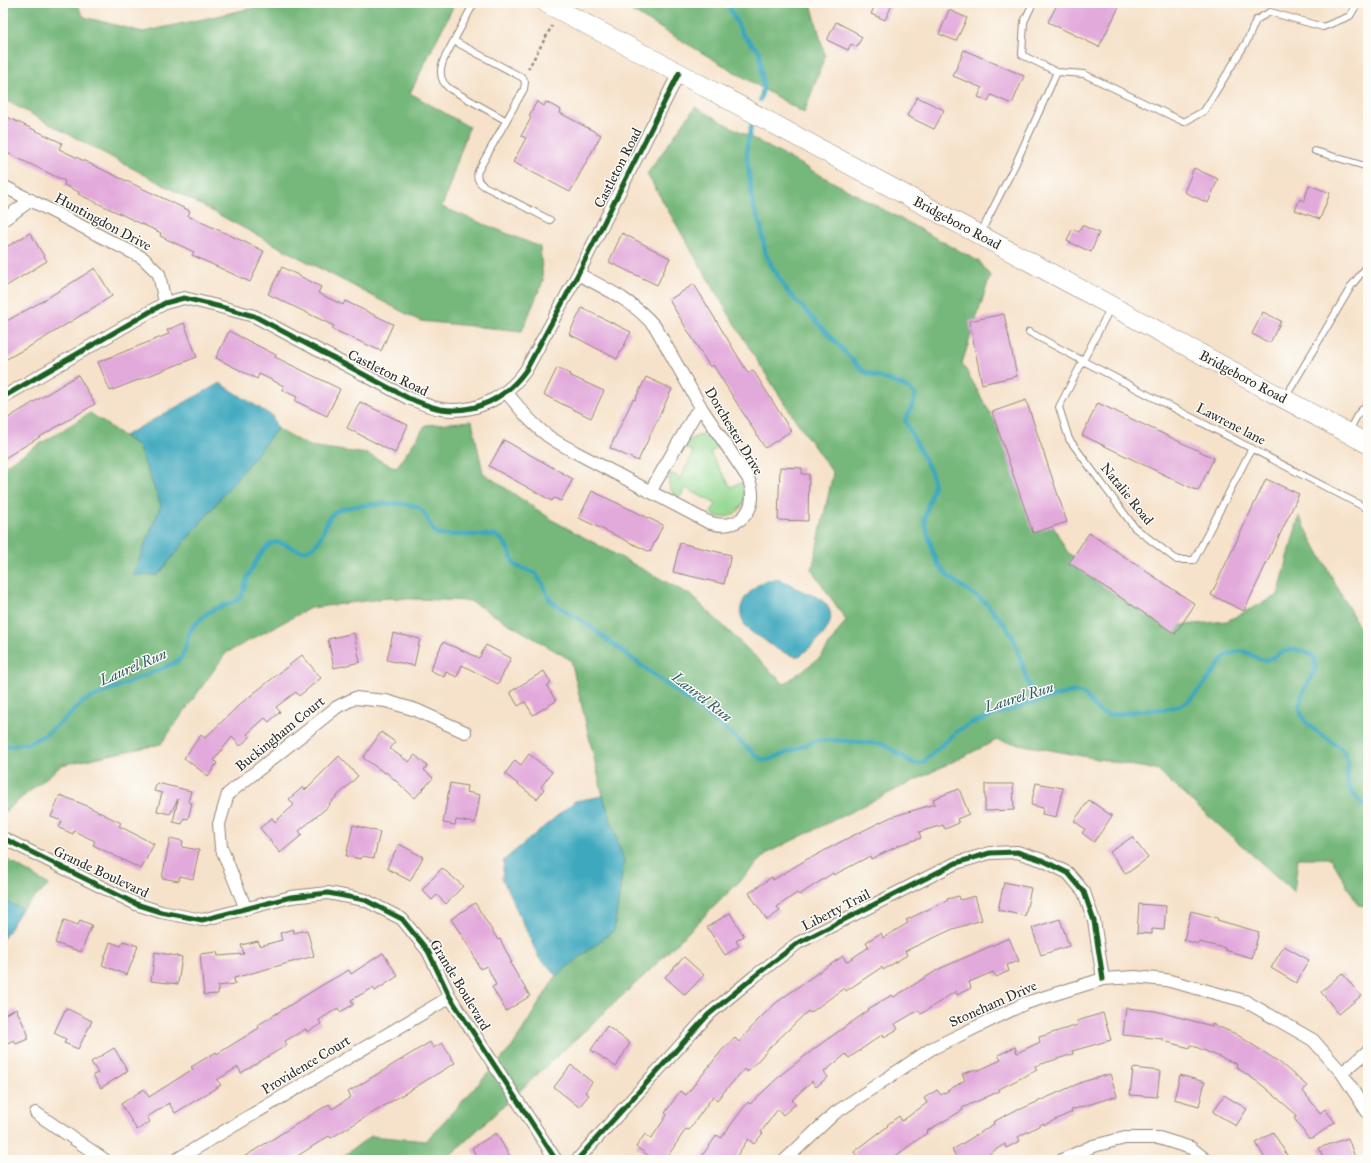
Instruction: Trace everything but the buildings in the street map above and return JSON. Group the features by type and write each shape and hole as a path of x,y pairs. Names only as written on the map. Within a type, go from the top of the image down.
{"main road":[{"name":"Bridgeboro Road","path":"546,3 1368,444"}],"street":[{"name":"Castleton Road","path":"3,397 165,303 184,298 254,316 408,398 435,408 455,410 467,409 489,402 506,392 517,382 526,370 578,274 679,73"},
{"name":"Huntingdon Drive","path":"3,186 143,258 159,274 165,303"},
{"path":"3,220 31,200"},
{"name":"Dorchester Drive","path":"506,392 522,411 547,435 575,452 706,521 719,526 733,524 740,520 748,510 752,498 750,484 702,408 656,328 648,318 623,298 578,274"},
{"path":"650,492 694,414 702,408"},
{"name":"Buckingham Court","path":"246,909 221,847 219,824 228,794 337,707 355,698 386,701 416,710 465,732"},
{"name":"Grande Boulevard","path":"3,838 136,904 161,912 202,920 290,897 328,893 365,900 402,919 428,951 450,997 556,1160"},
{"name":"Liberty Trail","path":"577,1160 708,1015 755,976 798,943 956,863 990,853 1017,852 1042,860 1068,873 1084,892 1094,921 1103,979"},
{"name":"Stoneham Drive","path":"785,1160 835,1113 931,1049 1026,1003 1103,979 1135,977 1166,980 1244,1002 1313,1040 1342,1073 1368,1113"},
{"name":"Providence Court","path":"176,1160 450,997"},
{"path":"1342,1073 1368,1051"},
{"path":"36,1113 105,1160"},
{"path":"1062,1160 1093,1146 1125,1138 1159,1138 1190,1148 1206,1160"}],"lane":[{"path":"474,3 442,65 441,77 445,86 506,120"},
{"path":"1033,3 1024,22 1022,55 1057,72 1084,74 1184,122 1204,112 1247,42 1256,20 1270,12 1323,27 1350,16 1358,3"},
{"path":"454,41 522,78 525,82 524,89 478,171 478,179 484,186 550,220"},
{"path":"980,235 1015,165 1057,72"},
{"path":"1315,151 1368,167"},
{"path":"1284,399 1352,285 1368,265"},
{"name":"Natalie Road","path":"1111,306 1059,407 1069,438 1135,528 1177,560 1194,560 1252,448"},
{"name":"Lawrene lane","path":"1029,332 1368,508"},
{"path":"1348,433 1358,414 1368,402"}],"path":[{"path":"522,78 552,26"}],"green space":[{"path":"3,3 76,3 84,17 143,32 253,8 256,3 455,3 410,93 469,127 442,207 540,247 543,281 522,331 420,321 3,99"},
{"path":"618,3 811,3 825,56 804,113"},
{"path":"695,107 980,262 990,276 962,363 1068,553 1174,626 1227,621 1278,595 1299,516 1368,644 1368,906 1358,905 1331,858 1298,858 1294,892 1157,770 997,740 769,852 648,972 445,1160 338,1160 371,1136 426,1141 512,1047 556,976 614,930 624,861 603,796 571,660 470,601 388,598 310,608 226,653 161,744 62,765 3,813 3,646 5,639 3,638 3,467 90,413 138,446 161,505 133,574 158,575 277,429 309,446 367,454 396,468 426,425 472,421 483,473 554,521 692,596 784,684 821,657 846,620 812,570 833,473 807,437 759,363 713,288 647,174"},
{"path":"703,435 707,436 719,446 710,453 731,487 742,483 744,499 740,509 736,513 726,517 715,516 711,513 716,504 685,488 681,496 678,497 675,495 670,486 670,473 681,478 693,452 684,446 692,438"},
{"path":"3,857 49,885 22,909 3,900"}],"water":[{"path":"220,383 272,416 277,429 158,575 133,575 161,505 138,446 124,436"},
{"path":"777,579 819,598 829,608 831,615 828,628 824,634 799,656 782,652 751,632 741,616 744,600 751,591 763,582"},
{"path":"603,796 624,861 614,930 556,976 539,958 502,878 504,860 575,801"},
{"path":"3,900 22,909 3,939"}],"waterway":[{"path":"727,3 743,35 759,51 763,89 760,100"},
{"path":"752,123 747,144 747,158 753,205 761,227 765,252 788,292 862,370 905,387 915,395 914,402 905,421 931,472 934,485 925,517 925,524 933,552 939,566 949,577 986,603 1005,625 1014,639 1034,702"},
{"name":"Laurel Run","path":"3,747 29,743 46,734 84,701 173,664 184,654 192,628 213,610 234,602 239,598 243,593 247,578 252,568 268,546 279,542 295,549 307,550 317,544 331,515 341,509 363,505 402,504 418,507 422,510 433,530 440,535 492,535 501,539 505,543 516,566 535,573 553,603 581,620 694,705 761,759 771,759 815,741 830,740 883,744 913,763 921,764 956,732 971,723 1027,704 1071,692 1083,694 1094,707 1102,713 1110,715 1170,708 1181,705 1193,697 1226,656 1239,651 1245,652 1262,660 1267,660 1282,652 1300,650 1313,656 1316,667 1304,689 1301,698 1301,713 1311,727 1335,744 1347,757 1347,780 1351,790 1353,794 1368,807"}],"cycle path":[{"path":"3,397 165,303 184,298 254,316 408,398 428,406 454,410 466,409 489,402 509,389 526,370 578,274 679,73"},
{"path":"3,838 136,904 161,912 202,920 291,897 328,893 365,900 402,919 428,951 450,997 556,1160"},
{"path":"577,1160 708,1015 755,976 798,943 956,863 990,853 1017,852 1042,860 1068,873 1084,892 1094,921 1103,979"}]}
